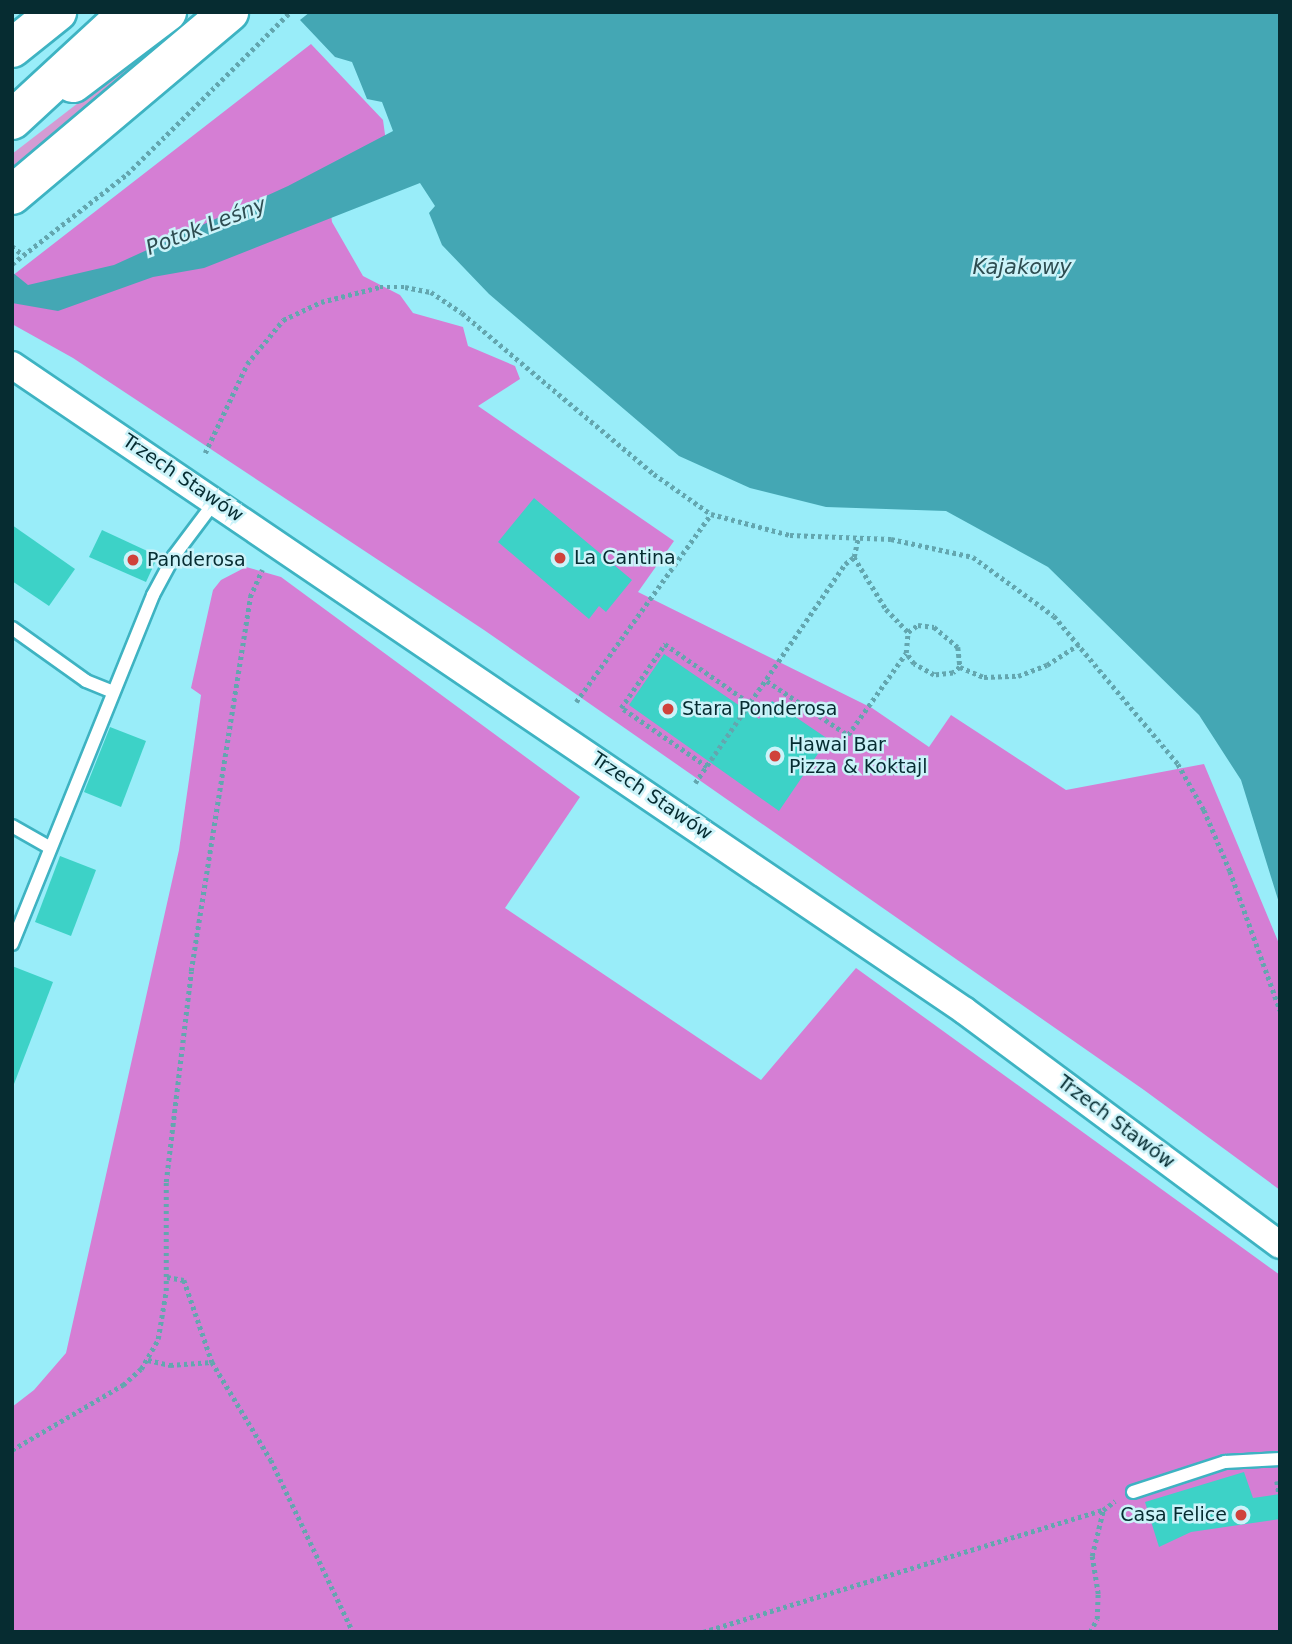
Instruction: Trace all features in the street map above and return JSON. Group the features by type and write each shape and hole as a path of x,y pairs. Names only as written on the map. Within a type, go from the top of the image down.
{"highway":[{"path":"12,48 57,12"},
{"path":"12,120 129,12"},
{"path":"12,129 167,12"},
{"path":"12,195 229,12"}],"street":[{"name":"Trzech Stawów","path":"12,365 216,500 965,1011 1280,1245"}],"lane":[{"path":"12,944 111,691 174,556 216,500"},
{"path":"12,628 86,681 111,691"},
{"path":"12,826 49,846"},
{"path":"1133,1492 1225,1462 1280,1460"}],"path":[{"path":"14,262 127,174 290,12"},
{"path":"12,246 23,255"},
{"path":"205,453 247,364 282,320 321,302 380,287 405,286 431,292 463,313 654,474 711,514 790,535 891,539 973,557 1026,593 1079,644 1155,732 1204,810 1280,1010"},
{"path":"576,702 711,514"},
{"path":"767,681 848,735 906,653 908,632 886,609 855,557 858,538"},
{"path":"12,1450 123,1385 148,1360 161,1328 166,1277 166,1182 191,971 250,597 279,543"},
{"path":"695,783 845,565 855,557"},
{"path":"908,632 926,625 950,636 958,647 960,667"},
{"path":"707,767 621,708 664,644 751,704"},
{"path":"960,667 984,677 1018,676 1047,665 1079,644"},
{"path":"906,653 914,664 934,675 953,673 960,667"},
{"path":"166,1277 184,1280 212,1362 271,1460 353,1632"},
{"path":"148,1360 170,1365 212,1362"},
{"path":"703,1632 1103,1510 1133,1492"},
{"path":"1090,1632 1097,1619 1098,1594 1091,1556 1103,1510"}],"shaded area":[{"path":"196,12 203,12 12,172 12,154"},
{"path":"311,44 383,120 387,149 326,174 332,222 363,276 400,295 413,313 463,327 468,346 515,366 520,379 478,406 674,541 638,592 872,708 929,747 951,715 1066,790 1204,764 1280,946 1280,1190 1144,1090 484,630 73,358 12,324 12,276"},
{"path":"246,567 281,577 580,797 505,908 761,1080 856,968 1280,1275 1280,1632 12,1632 12,1407 34,1390 66,1353 179,850 201,695 191,688 213,590 221,580"}],"water":[{"name":"Kajakowy","path":"310,12 1280,12 1280,906 1241,780 1199,715 1048,567 946,511 826,507 750,488 679,456 489,294 442,245 429,213 435,206 420,183 204,268 153,277 58,311 12,303 12,272 28,285 114,265 288,186 393,131 382,102 367,99 352,62 335,57 300,20"}],"building":[{"path":"534,498 632,580 606,612 599,606 589,619 498,542"},
{"path":"12,525 75,569 49,606 12,581"},
{"path":"102,530 158,556 146,582 89,557"},
{"path":"664,654 759,719 772,701 828,739 779,811 629,705"},
{"path":"110,727 146,741 121,807 84,792"},
{"path":"60,856 96,870 71,936 35,922"},
{"path":"12,966 53,982 14,1084 12,1083"},
{"path":"1244,1472 1253,1498 1280,1494 1280,1519 1191,1532 1159,1547 1145,1502"}],"place":[{"name":"La Cantina","path":"560,558"},
{"name":"Panderosa","path":"133,560"},
{"name":"Stara Ponderosa","path":"668,709"},
{"name":"Hawai Bar Pizza & Koktajl","path":"775,756"},
{"name":"Casa Felice","path":"1241,1515"}],"water label":[{"name":"Potok Leśny","path":"206,226"}]}
